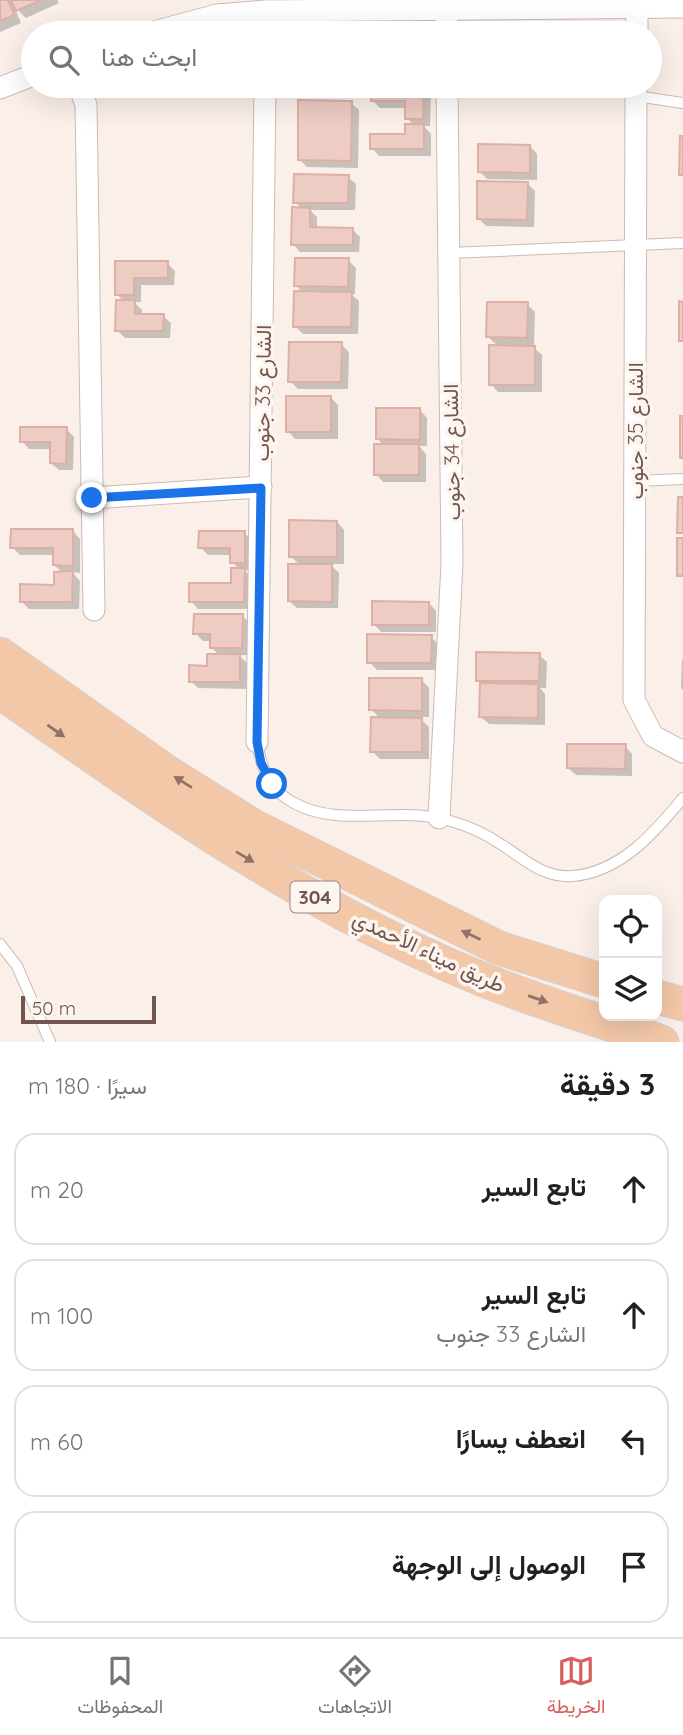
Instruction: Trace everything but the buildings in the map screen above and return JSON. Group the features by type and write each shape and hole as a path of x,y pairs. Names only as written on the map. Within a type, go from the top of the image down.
{"main road":[{"name":"طريق ميناء الأحمدي","path":"0,654 167,772 255,827 499,948 599,979"},
{"name":"طريق ميناء الأحمدي","path":"0,692 181,819 302,890 391,938 472,976 662,1042"},
{"path":"662,999 683,1004"}],"street":[{"path":"180,21 215,7 266,11 446,12 485,5 683,7"},
{"path":"637,7 637,21"},
{"path":"266,11 266,21"},
{"path":"446,12 446,21"},
{"path":"0,88 21,80"},
{"path":"83,98 86,105 94,610"},
{"name":"الشارع 33 جنوب","path":"257,742 265,98"},
{"name":"الشارع 34 جنوب","path":"439,818 452,563 447,98"},
{"name":"الشارع 35 جنوب","path":"636,98 634,700 653,736 678,752 683,752"},
{"path":"92,498 261,488"}],"lane":[{"path":"662,98 683,103"},
{"path":"449,253 683,243"},
{"path":"635,481 683,479"},
{"path":"257,742 261,763 278,793 303,808 342,817 405,813 439,818 487,835 534,868 561,876 574,876 599,869 646,841 683,798"},
{"path":"0,944 18,966 50,1042"}],"route":[{"path":"92,498 261,488 257,742 261,763 272,784"}]}
